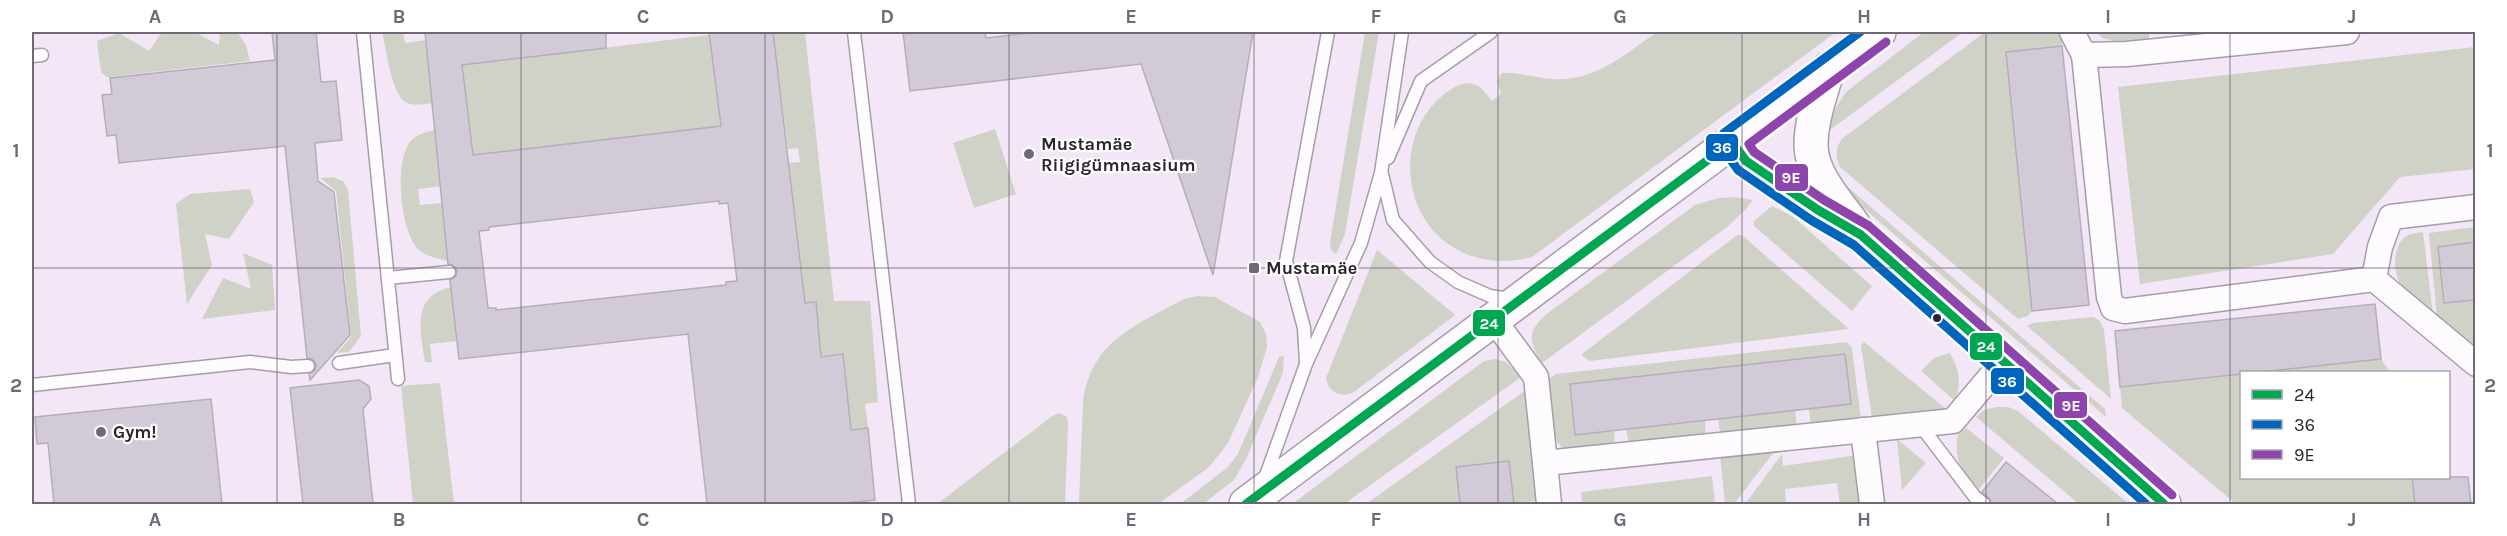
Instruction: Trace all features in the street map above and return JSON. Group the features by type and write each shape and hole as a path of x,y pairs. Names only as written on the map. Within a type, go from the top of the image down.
{"main road":[{"path":"1252,499 1879,32"},
{"path":"1828,69 1816,109 1811,147 1818,172 1861,235"},
{"path":"1732,142 1746,161 1763,174 1861,235 2164,504"}],"street":[{"path":"2072,32 2084,55 2109,297 2113,308 2125,311 2374,279 2475,365"},
{"path":"2084,55 2127,54 2347,32"},
{"path":"2374,279 2380,247 2391,217 2475,207"},
{"path":"1494,320 1536,377 1549,504"},
{"path":"1545,463 1953,421 2003,362"},
{"path":"1863,430 1872,504"}],"lane":[{"path":"363,32 398,379"},
{"path":"854,32 909,504"},
{"path":"1306,364 1304,328 1286,261 1328,32"},
{"path":"1402,32 1382,173 1393,220 1430,262 1458,282 1491,296 1519,301"},
{"path":"1252,499 1306,364 1361,243 1382,173 1421,81 1491,32"},
{"path":"388,278 449,272"},
{"path":"339,363 395,355"},
{"path":"32,385 250,362 291,367 308,366"},
{"path":"1920,425 1976,497 1984,504"}],"shaded area":[{"path":"162,32 194,32 219,45 220,32 237,32 246,45 250,61 107,77 101,72 97,41 119,33 149,51"},
{"path":"382,32 403,32 405,43 426,40 433,103 410,104 399,96 392,79"},
{"path":"773,32 805,32 834,301 870,301 878,402 865,404 868,428 851,430 843,355 812,358 817,318 816,302 805,303 789,163 800,162 798,148 788,149"},
{"path":"1365,32 1379,32 1345,234 1336,254 1331,250 1330,242"},
{"path":"1657,32 1836,32 1532,257 1502,261 1481,259 1453,247 1435,232 1422,214 1414,193 1410,171 1412,149 1418,128 1430,108 1447,92 1461,84 1468,83 1481,88 1492,101 1501,94 1497,81 1502,73 1553,79 1582,76 1609,65"},
{"path":"1924,32 1963,32 1827,132 1835,109 1846,92"},
{"path":"1985,32 2061,32 2062,46 2006,52 2032,311 2028,316 2018,319 1840,167 1837,159 1837,148 1843,138"},
{"path":"2097,32 2149,32 2149,39 2118,42 2102,38"},
{"path":"709,35 721,126 473,155 462,65"},
{"path":"2475,47 2475,169 2400,177 2333,254 2140,284 2118,87"},
{"path":"995,129 1016,194 974,208 953,143"},
{"path":"435,130 442,186 418,189 420,205 442,203 448,261 428,256 418,249 407,227 401,196 402,164 410,142 415,137"},
{"path":"333,177 343,181 348,190 361,336 349,352 337,353 351,337 336,191 320,178"},
{"path":"1849,188 2105,409 2106,417 1852,198 1845,191"},
{"path":"250,189 254,202 229,239 205,234 212,265 187,304 176,204 190,194"},
{"path":"1735,197 1753,200 1727,227 1542,363 1532,342 1533,331 1541,319 1695,205 1719,198"},
{"path":"1772,206 1792,216 1872,286 1852,311 1754,226 1754,221"},
{"path":"2475,227 2475,242 2438,247 2444,303 2475,300 2475,351 2437,318 2429,233"},
{"path":"2423,232 2433,315 2404,290 2398,280 2395,267 2398,247 2405,237"},
{"path":"1737,235 1742,235 1849,329 1590,361 1581,355"},
{"path":"1377,250 1455,315 1354,392 1345,395 1336,393 1330,388 1326,378"},
{"path":"243,253 272,265 275,310 202,319 223,278 251,289"},
{"path":"451,287 457,341 430,344 432,362 425,362 421,327 424,307 429,299 438,292"},
{"path":"1197,296 1215,297 1260,322 1266,334 1267,347 1258,377 1228,443 1209,467 1158,504 1079,504 1083,402 1095,364 1118,337 1133,327 1184,299"},
{"path":"2093,317 2100,321 2104,330 2111,399 2027,326 2033,323"},
{"path":"1847,342 1852,348 1861,420 1811,427 1809,409 1851,404 1844,354 1570,384 1575,435 1614,431 1615,448 1566,452 1553,437 1547,380 1556,374"},
{"path":"1864,342 1946,409 1937,413 1872,418 1861,345"},
{"path":"1950,353 1958,376 1955,401 1921,371 1934,358"},
{"path":"1284,356 1283,373 1246,459 1234,480 1203,504 1180,504 1227,468 1238,454 1279,357"},
{"path":"1495,359 1506,362 1521,377 1344,504 1292,504 1484,361"},
{"path":"2381,359 2389,371 2264,371"},
{"path":"2240,374 2240,479 2412,479 2415,504 2236,504 2122,408 2120,387"},
{"path":"440,383 454,504 413,504 401,386"},
{"path":"1526,390 1540,500 1514,504 1509,462 1456,467 1460,504 1366,504"},
{"path":"2008,407 2018,411 2129,504 2079,504 1976,417 1984,410"},
{"path":"1795,410 1797,428 1721,437 1718,419"},
{"path":"1059,413 1067,417 1068,425 1065,504 937,504 1051,417"},
{"path":"1705,421 1706,437 1629,446 1626,429"},
{"path":"1966,428 2004,458 1979,489 1964,471 1958,459 1958,434"},
{"path":"1897,439 1926,463 1902,490"},
{"path":"1777,448 1734,504 1725,504 1720,454"},
{"path":"1782,454 1783,466 1858,455 1864,504 1840,504 1837,483 1785,489 1786,504 1745,504"},
{"path":"1712,476 1715,504 1582,504 1581,492"}],"building":[{"path":"272,32 316,32 321,82 336,81 342,140 315,143 318,181 334,192 350,335 310,380 309,374 315,370 316,365 312,359 307,358 285,146 119,163 116,135 107,136 102,95 112,94 110,78 275,60"},
{"path":"425,32 606,32 606,48 462,65 473,155 721,126 709,32 773,32 805,303 816,302 821,357 843,354 851,430 868,428 875,500 836,504 707,504 688,334 459,359 450,280 456,276 457,271 453,265 448,264","holes":["719,201 719,204 728,203 737,281 726,282 726,285 496,310 496,308 488,308 479,231 489,230 489,227"]},
{"path":"903,32 985,32 986,38 1038,32 1253,32 1213,275 1141,64 910,91"},
{"path":"2062,46 2089,305 2032,311 2006,52"},
{"path":"2475,242 2475,300 2444,303 2438,247"},
{"path":"2375,304 2381,359 2269,371 2240,371 2240,374 2120,387 2115,331"},
{"path":"1845,354 1851,404 1575,435 1570,384"},
{"path":"359,380 369,386 371,399 363,409 373,504 303,504 290,388"},
{"path":"211,399 222,504 54,504 48,443 37,444 35,417"},
{"path":"1509,461 1514,504 1460,504 1456,467"},
{"path":"2006,462 2058,504 1992,504 1982,492"},
{"path":"2468,477 2471,504 2415,504 2412,479"}],"transit line":[{"name":"36","path":"1860,32 1724,133 1720,139 1721,146 1738,170 1811,220 1854,245 2146,504"},
{"name":"9E","path":"1886,42 1749,144 1754,152 1824,200 1869,226 2172,495"},
{"name":"24","path":"1732,142 1746,161 1818,210 1861,235 2164,504"},
{"name":"24","path":"1246,504 1732,142"}],"place":[{"name":"Mustamäe Riigigümnaasium","path":"1029,154"},
{"name":"Mustamäe","path":"1254,268"},
{"name":"Gym!","path":"101,432"}]}
